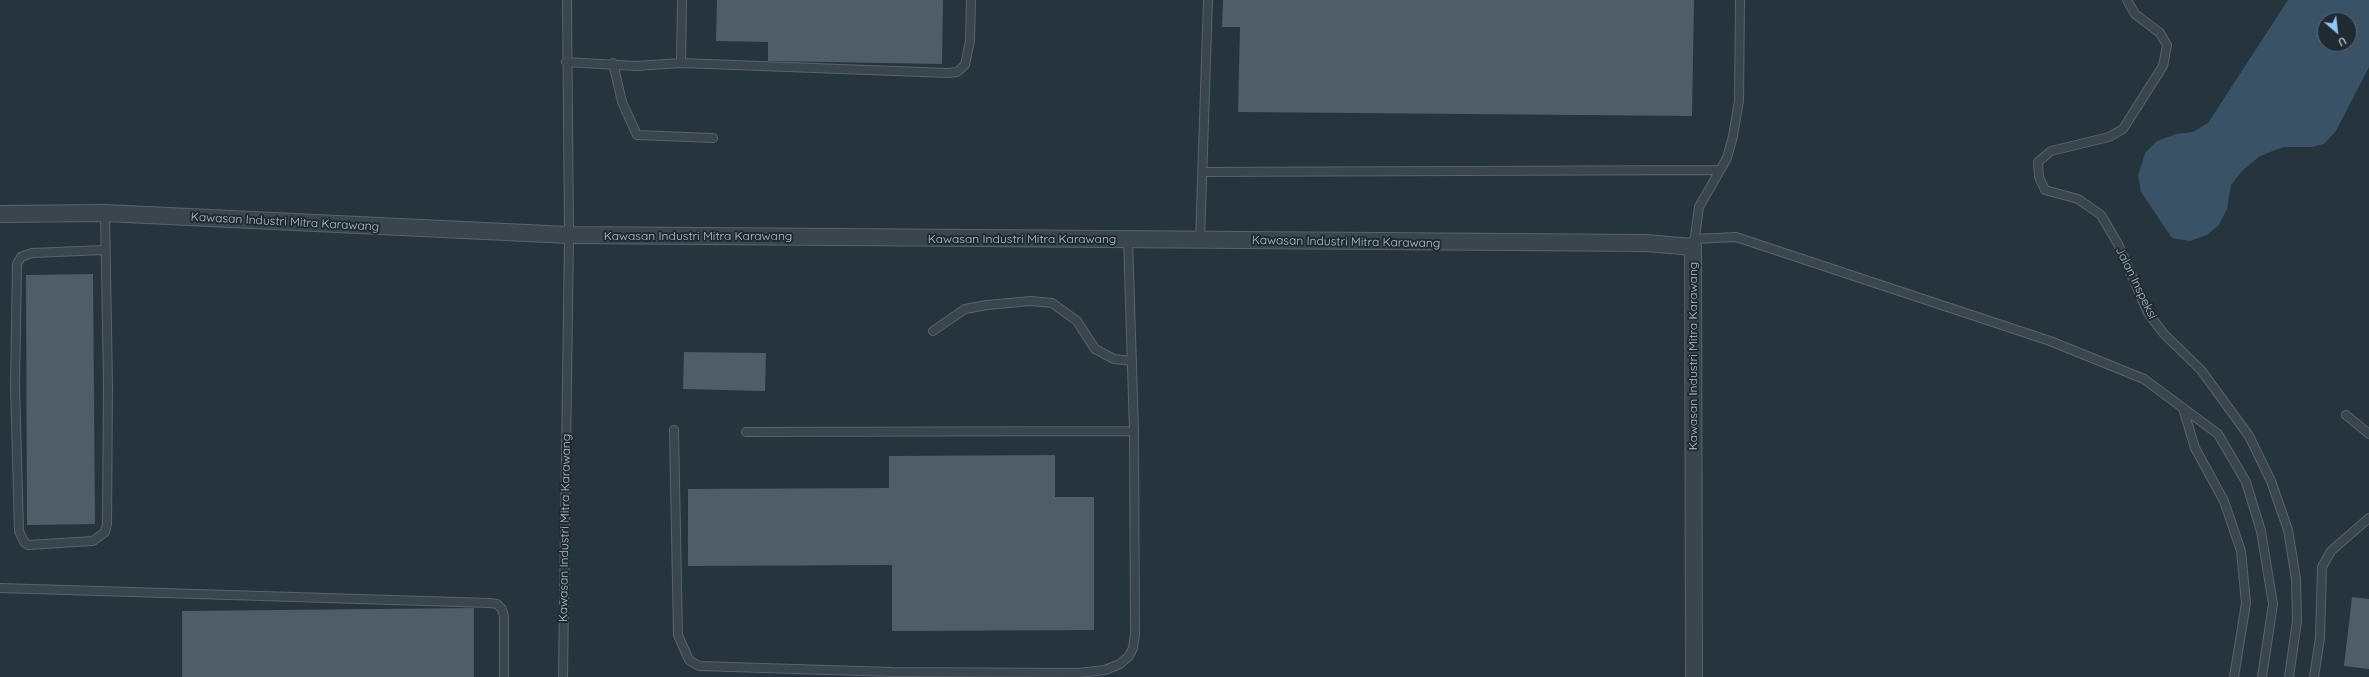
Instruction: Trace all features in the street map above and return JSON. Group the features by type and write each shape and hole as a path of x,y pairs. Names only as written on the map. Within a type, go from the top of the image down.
{"street":[{"name":"Kawasan Industri Mitra Karawang","path":"0,214 105,213 569,235 1200,241 1694,243 1694,677"}],"lane":[{"name":"Kawasan Industri Mitra Karawang","path":"563,677 569,235 566,62 567,0"},
{"path":"681,63 682,0"},
{"path":"566,62 613,63 636,66 681,63 948,73 957,72 965,64 970,41 971,0"},
{"path":"1200,241 1208,0"},
{"path":"1740,0 1739,101 1733,136 1727,158 1699,208 1694,243 1736,237 2050,341 2144,380 2218,434 2246,482 2261,531 2273,604 2262,677"},
{"name":"Jalan Inspeksi","path":"2127,0 2135,14 2160,33 2167,45 2163,66 2123,129 2109,137 2051,151 2038,162 2039,177 2046,190 2078,199 2101,215 2118,244 2148,313 2164,334 2202,370 2249,436 2271,481 2288,530 2296,580 2297,621 2289,677"},
{"path":"613,63 622,102 637,135 713,138"},
{"path":"1203,172 1720,170"},
{"path":"105,213 108,385 107,524 105,532 93,541 28,545 24,542 19,531 15,386 17,264 21,257 32,253 105,250"},
{"path":"674,430 678,635 689,660 699,666 892,672 1070,673 1104,670 1120,664 1129,656 1133,648 1135,634 1134,431 1128,240"},
{"path":"933,331 965,309 986,304 1031,301 1052,303 1077,321 1095,349 1114,359 1132,361"},
{"path":"2183,408 2195,448 2224,502 2241,551 2246,603 2234,677"},
{"path":"2346,415 2369,434"},
{"path":"746,432 1134,431"},
{"path":"2314,677 2320,638 2322,567 2330,551 2369,518"},
{"path":"0,588 497,604 502,609 504,616 504,677"}],"water":[{"path":"2288,0 2369,0 2369,67 2336,131 2324,144 2312,147 2283,147 2260,156 2242,171 2231,185 2227,209 2219,225 2207,235 2190,241 2172,238 2141,192 2138,176 2145,153 2157,141 2176,134 2193,132 2208,123"}],"building":[{"path":"717,0 943,0 942,64 768,61 768,42 716,41"},
{"path":"1223,0 1694,0 1692,116 1238,112 1240,27 1222,27"},
{"path":"93,274 95,524 27,525 26,275"},
{"path":"684,352 766,353 765,391 683,389"},
{"path":"1055,455 1055,497 1094,497 1094,630 892,631 892,565 688,566 688,489 889,488 889,456"},
{"path":"2352,597 2369,599 2369,669 2344,666"},
{"path":"474,608 474,677 182,677 182,611"}]}
